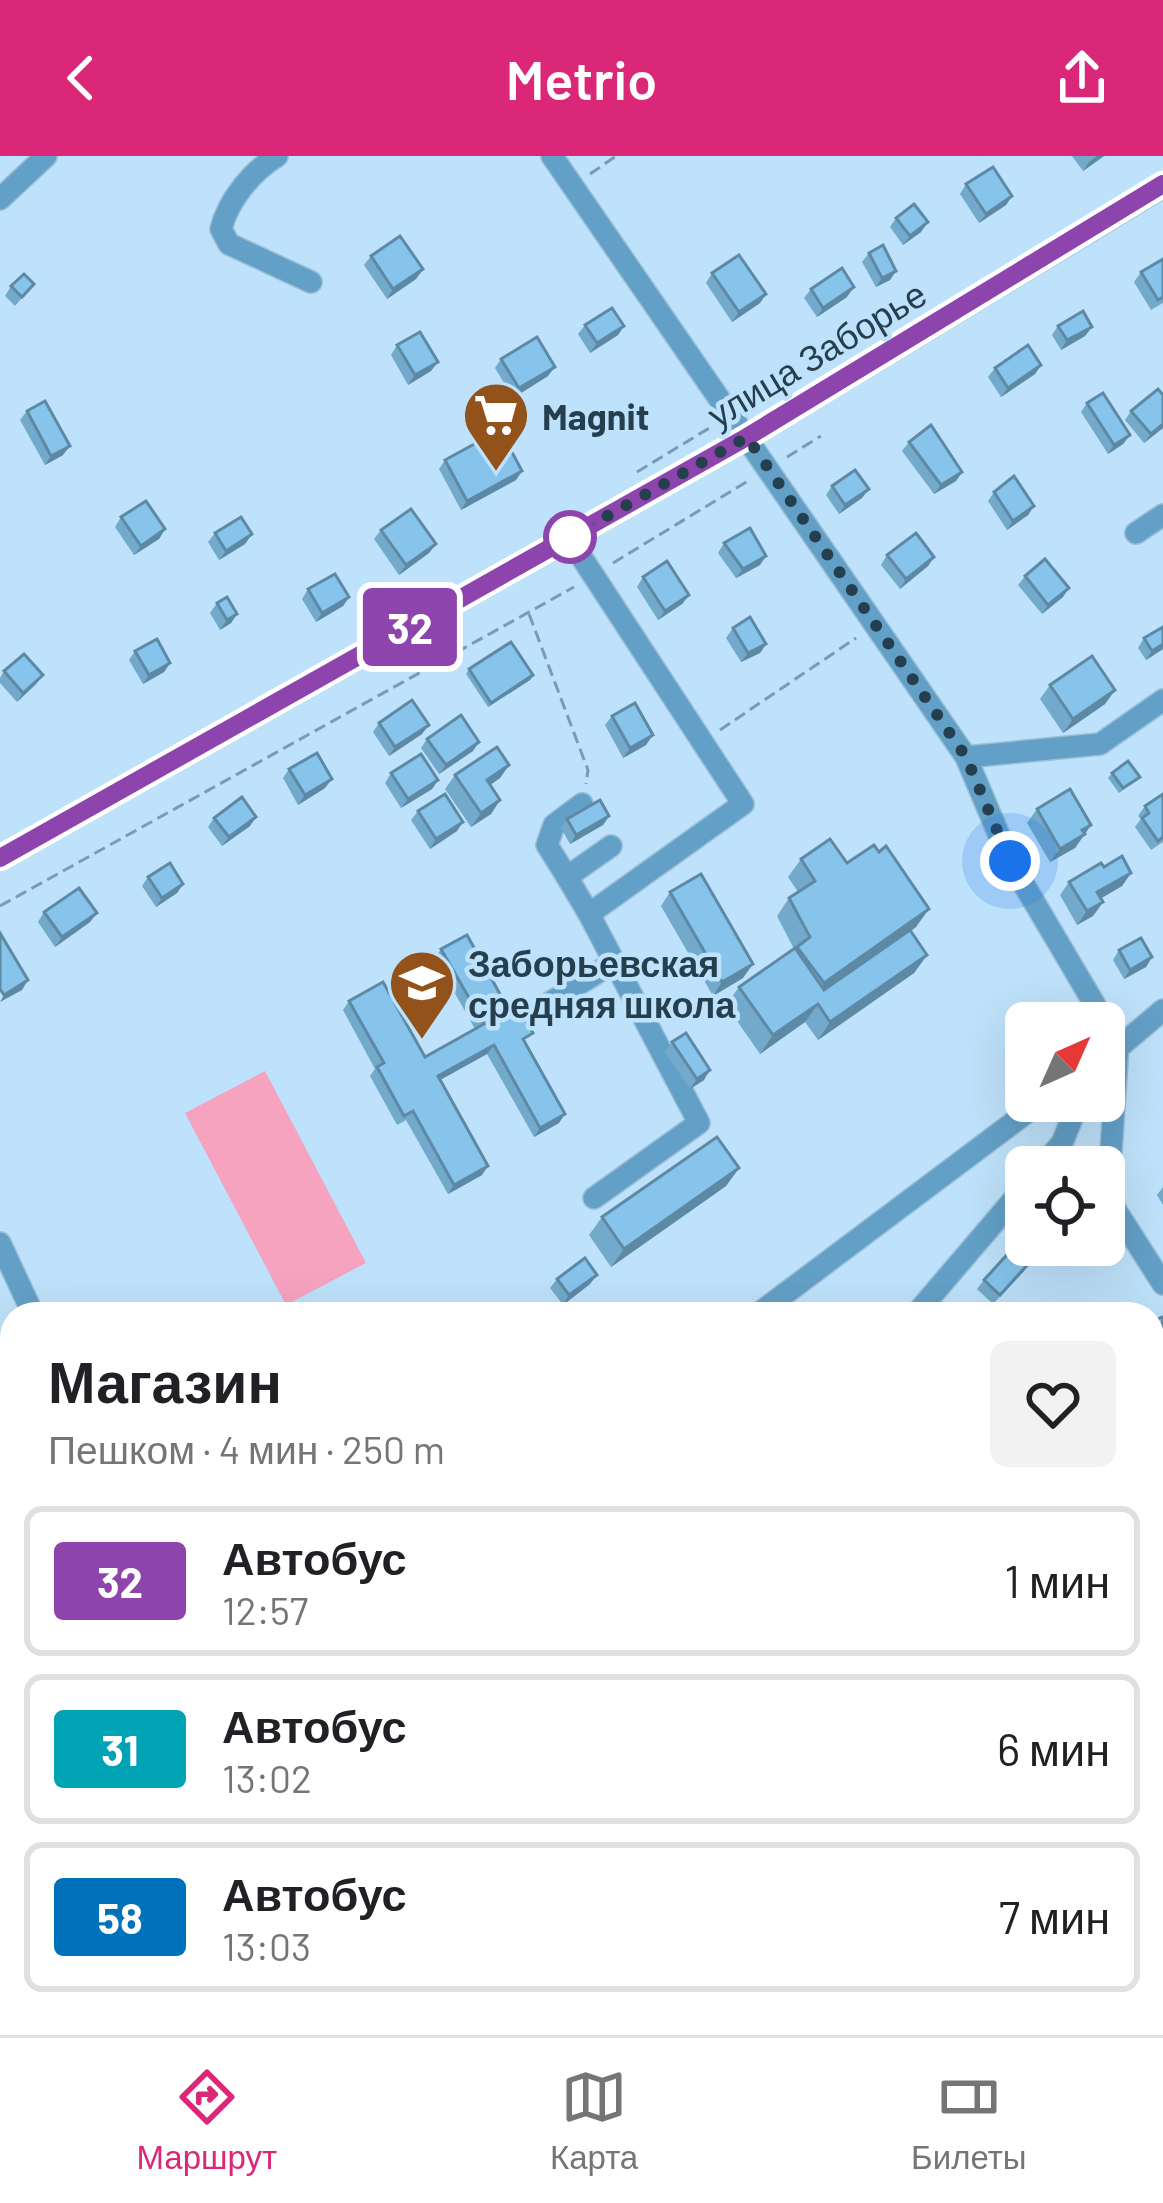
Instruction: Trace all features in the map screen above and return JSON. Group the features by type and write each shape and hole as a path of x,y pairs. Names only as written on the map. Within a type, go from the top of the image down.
{"main road":[{"name":"улица Заборье","path":"0,858 747,437 1163,184"}],"street":[{"path":"0,199 46,156"},
{"path":"277,156 226,208 220,230 229,244 311,281"},
{"path":"552,156 966,757 1010,861 1082,1002"},
{"path":"1136,533 1163,514"},
{"path":"569,538 743,804 589,914"},
{"path":"966,757 1100,744 1163,700"},
{"path":"582,804 554,824 547,845 589,914 699,1123 594,1198"},
{"path":"567,877 611,846"},
{"path":"540,1009 614,962"},
{"path":"1125,1041 1163,1010"},
{"path":"774,1302 1014,1122"},
{"path":"1109,1122 1108,1198 1163,1284"},
{"path":"926,1302 1005,1210"},
{"path":"0,1243 27,1302"}],"path":[{"path":"574,185 616,156"},
{"path":"638,472 719,422"},
{"path":"0,906 529,614 821,436"},
{"path":"529,614 588,770 582,804"},
{"path":"704,742 875,625"}],"shaded area":[{"path":"265,1071 366,1263 284,1302 185,1113"}],"building":[{"path":"993,167 1012,196 986,214 966,184"},
{"path":"914,204 928,222 910,236 896,218"},
{"path":"400,236 423,269 393,289 371,256"},
{"path":"883,245 896,271 882,278 869,253"},
{"path":"739,255 766,294 739,312 712,273"},
{"path":"1163,259 1163,297 1158,300 1141,272"},
{"path":"842,268 854,287 823,308 811,289"},
{"path":"24,274 34,284 22,297 11,286"},
{"path":"612,308 624,326 597,343 585,325"},
{"path":"1083,311 1092,327 1067,340 1058,326"},
{"path":"420,332 438,362 415,375 397,345"},
{"path":"537,337 555,367 519,388 501,359"},
{"path":"1028,345 1041,365 1008,388 995,368"},
{"path":"1158,389 1163,395 1163,424 1151,434 1131,411"},
{"path":"1103,393 1130,435 1114,445 1087,403"},
{"path":"45,401 70,446 51,456 27,411"},
{"path":"931,425 962,472 941,485 909,442"},
{"path":"500,430 522,471 467,501 445,460"},
{"path":"855,470 869,489 845,505 832,486"},
{"path":"1014,476 1034,506 1013,521 994,492"},
{"path":"146,501 165,529 141,546 121,517"},
{"path":"411,509 436,544 406,565 381,530"},
{"path":"241,517 252,534 226,551 215,533"},
{"path":"750,528 766,556 743,569 724,543"},
{"path":"916,533 934,557 906,579 887,555"},
{"path":"1045,559 1069,588 1048,605 1025,576"},
{"path":"667,561 689,595 665,611 643,577"},
{"path":"335,574 349,597 322,613 308,589"},
{"path":"227,597 237,614 227,620 217,603"},
{"path":"750,617 766,644 748,653 733,628"},
{"path":"1163,627 1163,644 1152,651 1144,638"},
{"path":"157,639 170,663 149,675 135,651"},
{"path":"511,642 533,675 491,703 469,669"},
{"path":"24,654 43,675 23,693 4,671"},
{"path":"1092,656 1115,690 1073,719 1050,685"},
{"path":"412,700 429,725 395,747 379,723"},
{"path":"635,703 653,735 630,748 612,716"},
{"path":"461,715 479,742 446,765 427,739"},
{"path":"497,747 509,765 487,780 500,800 481,813 455,775"},
{"path":"317,753 332,779 305,795 289,769"},
{"path":"421,754 438,780 408,799 391,773"},
{"path":"1128,761 1140,777 1123,788 1112,773"},
{"path":"1070,789 1091,825 1060,849 1037,809"},
{"path":"445,794 463,822 436,839 418,811"},
{"path":"1163,794 1163,837 1158,841 1142,818 1149,813 1145,806"},
{"path":"242,797 256,817 229,837 214,818"},
{"path":"600,800 609,816 576,835 567,819"},
{"path":"830,839 847,863 874,845 879,852 886,846 929,909 824,983 797,947 810,937 789,898 815,881 801,859"},
{"path":"1122,856 1131,873 1097,892 1103,902 1087,911 1069,882"},
{"path":"170,863 183,884 162,898 148,877"},
{"path":"701,874 753,964 722,982 670,892"},
{"path":"79,888 97,913 62,937 44,912"},
{"path":"910,930 927,955 830,1022 818,1004 773,1035 739,987 795,948 824,990"},
{"path":"0,933 28,980 4,995 0,989"},
{"path":"467,935 505,1003 513,999 533,1033 523,1039 565,1114 540,1128 494,1045 438,1076 488,1166 454,1185 413,1111 404,1116 377,1067 384,1063 349,1001 383,982 425,1057 484,1024 441,949"},
{"path":"1141,938 1152,957 1130,970 1119,950"},
{"path":"686,1033 710,1070 697,1079 672,1042"},
{"path":"717,1137 739,1168 624,1249 602,1217"},
{"path":"1005,1257 1005,1266 1026,1266 1000,1295 984,1280"},
{"path":"585,1258 597,1275 569,1295 557,1279"}],"bus line":[{"name":"32","path":"0,858 747,437 1163,184"}],"place":[{"name":"Magnit","path":"496,474"},
{"name":"Заборьевская средняя школа","path":"422,1042"}],"route":[{"path":"570,537 747,437 966,757 1010,861"}]}
